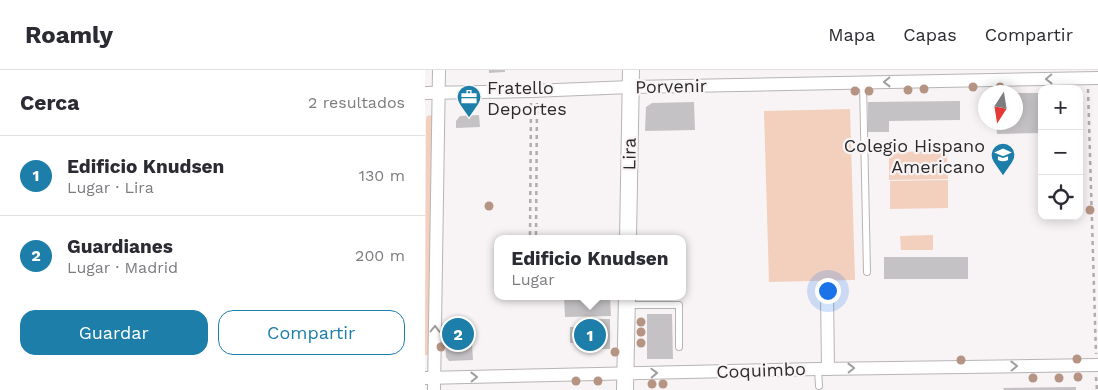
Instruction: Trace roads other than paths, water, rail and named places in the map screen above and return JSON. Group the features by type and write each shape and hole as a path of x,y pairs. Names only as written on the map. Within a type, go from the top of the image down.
{"main road":[{"name":"Lira","path":"628,235 631,70"},
{"path":"625,382 627,300"}],"street":[{"path":"431,382 439,70"},
{"name":"Porvenir","path":"425,93 631,87 863,76 1009,75 1093,78"},
{"path":"823,369 827,293"},
{"name":"Coquimbo","path":"431,382 625,382 823,369 1097,365"}],"lane":[{"path":"863,76 867,272"},
{"path":"627,300 679,305 679,348"},
{"path":"819,386 823,369"}],"place":[{"name":"Fratello Deportes","path":"469,118"},
{"name":"Colegio Hispano Americano","path":"1003,176"},
{"name":"Guardianes","path":"458,334"},
{"name":"Edificio Knudsen","path":"590,335"}]}
